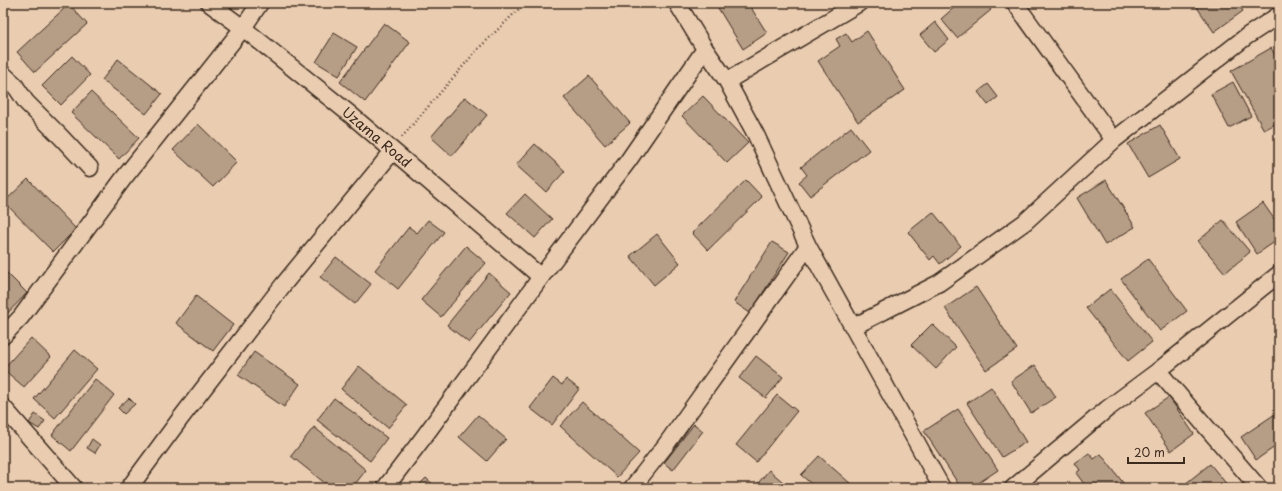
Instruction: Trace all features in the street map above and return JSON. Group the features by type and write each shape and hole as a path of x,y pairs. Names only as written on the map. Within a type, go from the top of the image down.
{"street":[{"name":"Uzama Road","path":"209,3 243,28 351,115 541,277"},
{"path":"3,336 21,317 123,179 243,28 260,3"},
{"path":"677,3 705,49 727,81 756,135 808,246 942,488"},
{"path":"727,81 859,3"},
{"path":"1016,3 1114,140"},
{"path":"853,327 939,283 1026,222 1114,140 1247,36 1276,22"},
{"path":"385,488 628,161 705,49"},
{"path":"3,74 14,84 26,102 90,168"},
{"path":"129,488 283,285 393,151"},
{"path":"632,488 665,446 808,246"},
{"path":"1013,488 1107,409 1158,371 1279,274"},
{"path":"1158,371 1259,488"},
{"path":"3,407 74,488"}],"path":[{"path":"393,151 402,136 476,50 525,3"}],"building":[{"path":"715,3 748,3 767,33 743,49"},
{"path":"959,3 985,3 991,10 957,38 941,19"},
{"path":"1194,3 1238,3 1243,11 1214,32"},
{"path":"69,4 87,24 35,72 17,52"},
{"path":"935,22 949,40 934,52 920,35"},
{"path":"384,23 410,42 365,102 340,82"},
{"path":"867,31 905,90 858,122 818,61 840,46 836,39 846,33 852,42"},
{"path":"334,33 357,47 339,76 316,62"},
{"path":"1271,48 1279,62 1279,122 1264,130 1231,71"},
{"path":"72,56 90,75 61,105 42,86"},
{"path":"118,59 162,94 146,114 102,80"},
{"path":"589,76 630,123 605,145 564,98"},
{"path":"1233,82 1251,116 1229,128 1211,94"},
{"path":"988,84 998,97 988,105 978,92"},
{"path":"91,92 139,138 119,159 71,113"},
{"path":"703,96 748,143 727,163 682,116"},
{"path":"465,97 487,115 452,156 431,137"},
{"path":"198,124 237,162 213,187 173,150"},
{"path":"1160,125 1180,159 1148,178 1128,144"},
{"path":"851,127 869,150 810,196 799,182 807,175 801,167"},
{"path":"535,144 565,171 546,192 516,165"},
{"path":"28,179 76,229 53,252 4,202"},
{"path":"746,180 762,197 708,250 692,233"},
{"path":"1106,180 1135,227 1105,245 1077,198"},
{"path":"525,194 552,219 535,238 507,213"},
{"path":"1263,203 1279,226 1279,239 1257,254 1236,222"},
{"path":"933,212 961,246 940,264 934,256 930,260 908,232"},
{"path":"428,220 444,232 398,289 375,270 409,227 417,233"},
{"path":"1223,220 1250,252 1225,273 1198,241"},
{"path":"657,234 680,263 654,285 630,256"},
{"path":"772,242 789,252 750,313 734,302"},
{"path":"466,246 486,263 441,317 421,300"},
{"path":"336,257 371,284 355,304 320,277"},
{"path":"1148,259 1187,311 1160,331 1121,279"},
{"path":"5,271 27,293 4,317 3,273"},
{"path":"489,273 511,292 469,343 447,325"},
{"path":"976,287 1017,349 986,370 945,308"},
{"path":"1110,289 1152,342 1128,361 1086,308"},
{"path":"196,296 233,325 213,351 176,323"},
{"path":"932,324 956,347 936,369 911,345"},
{"path":"31,338 51,357 24,387 3,369"},
{"path":"75,350 97,369 55,418 34,399"},
{"path":"254,352 300,384 284,407 238,375"},
{"path":"756,356 783,377 766,398 739,378"},
{"path":"1035,365 1056,397 1031,413 1011,381"},
{"path":"359,366 407,405 388,428 341,389"},
{"path":"553,378 562,385 566,379 579,389 552,425 530,408"},
{"path":"95,379 114,395 71,451 52,435"},
{"path":"991,387 1026,442 1002,457 967,403"},
{"path":"777,395 797,411 756,462 736,445"},
{"path":"1169,397 1194,434 1171,451 1145,413"},
{"path":"129,398 135,404 124,414 118,408"},
{"path":"334,398 387,438 370,461 317,420"},
{"path":"582,402 639,453 617,477 560,426"},
{"path":"958,409 998,470 971,488 961,488 924,431"},
{"path":"35,414 45,421 39,429 29,423"},
{"path":"1275,414 1279,421 1279,444 1256,460 1241,437"},
{"path":"478,415 506,439 487,461 459,437"},
{"path":"694,424 703,431 673,470 664,463"},
{"path":"314,427 366,470 352,488 331,488 291,456"},
{"path":"92,439 100,445 95,453 87,448"},
{"path":"1089,453 1094,459 1101,454 1127,488 1087,488 1076,473 1080,470 1075,463"},
{"path":"819,456 851,484 848,488 816,488 801,475"},
{"path":"1210,464 1229,487 1228,488 1180,488"},
{"path":"769,470 790,488 754,488"},
{"path":"426,478 437,488 416,488"}]}
